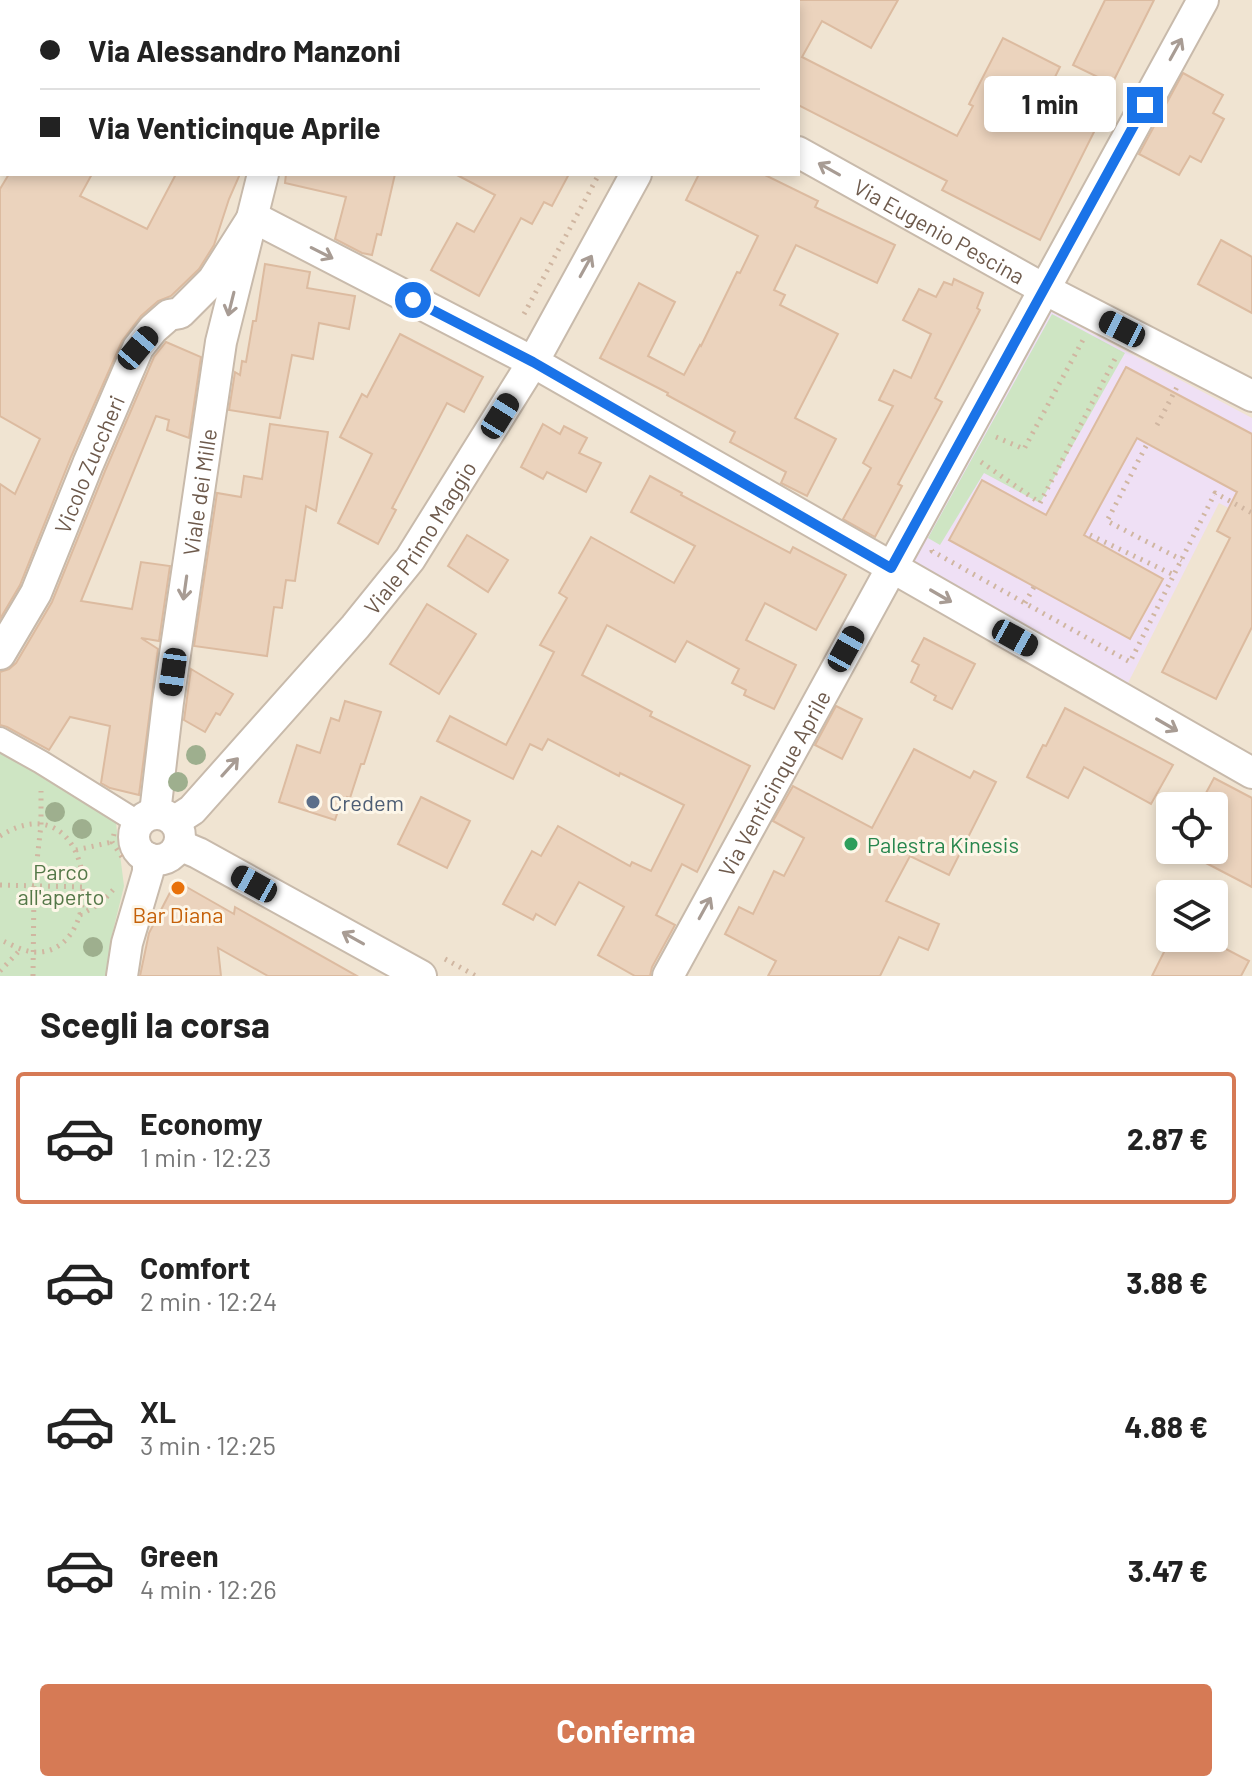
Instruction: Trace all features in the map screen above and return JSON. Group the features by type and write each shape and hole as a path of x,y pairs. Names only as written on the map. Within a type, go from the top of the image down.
{"street":[{"name":"Via Venticinque Aprile","path":"668,976 1203,0"},
{"name":"Via Eugenio Pescina","path":"800,153 1044,289 1252,396"},
{"name":"Viale dei Mille","path":"152,829 221,342 263,176"},
{"name":"Viale Primo Maggio","path":"122,976 127,943 148,872 148,858 156,860 174,853 152,829 192,810 355,627 410,559 533,362 635,176"},
{"name":"Vicolo Zuccheri","path":"0,654 36,593 138,348 153,329 169,315 180,313 213,280 253,217"},
{"path":"253,217 533,362 1252,773"},
{"path":"180,313 196,333 221,342"},
{"path":"0,739 131,818 421,976"}],"path":[{"path":"505,348 598,176"},
{"path":"1094,343 1083,338 1024,449 997,436 981,462 1040,503 1117,355"},
{"path":"1106,349 1129,361"},
{"path":"1157,425 1179,382 1190,391"},
{"path":"1146,446 1107,521 1182,560"},
{"path":"939,539 932,551 1130,662 1215,493 1252,513"},
{"path":"1090,535 1174,575"},
{"path":"1025,603 1034,587"},
{"path":"33,976 41,762"},
{"path":"0,836 32,825 41,825 63,834 80,860 83,887 80,915 63,943 56,948 34,952 0,938"},
{"path":"76,850 152,829"},
{"path":"0,885 83,887"},
{"path":"0,971 21,949"}],"shaded area":[{"path":"800,0 1252,0 1252,976 0,976 0,176 800,176"},
{"path":"1050,311 1252,418 1252,520 1219,503 1128,683 913,561"}],"green space":[{"path":"1052,314 1125,353 1040,503 984,473 940,545 928,538"},
{"name":"Parco all'aperto","path":"0,750 116,823 124,886 106,976 0,976"}],"building":[{"path":"800,0 898,0 871,48 822,21 802,57 957,136 973,106 969,104 1003,38 1060,67 1043,101 1096,128 1040,240 942,190 947,181 800,106"},
{"path":"1105,0 1154,0 1112,84 1073,65"},
{"path":"1183,73 1223,95 1213,113 1224,119 1201,162 1190,156 1179,175 1139,154"},
{"path":"8,176 91,176 80,196 147,229 175,176 239,176 214,245 199,269 171,296 158,301 141,316 122,341 20,585 0,619 0,484 15,494 40,439 0,416 0,189"},
{"path":"286,176 395,176 381,235 377,234 372,255 335,239 346,197 285,183"},
{"path":"459,176 568,176 552,206 544,202 532,224 521,218 479,296 431,270 457,223 474,232 495,195"},
{"path":"698,176 767,176 818,201 815,207 895,245 877,283 796,245 774,290 785,295 780,305 838,334 795,418 836,439 807,496 781,483 786,472 730,442 735,432 600,358 639,283 675,302 648,356 684,375 701,346 758,236 686,200"},
{"path":"1221,240 1252,257 1252,313 1198,284"},
{"path":"265,264 310,272 307,288 355,296 349,329 319,323 313,359 292,355 280,418 229,410 235,372 240,375 242,361 246,362"},
{"path":"954,279 983,293 977,308 980,310 935,398 942,402 898,484 902,486 875,537 843,519 871,468 863,463 893,406 879,400 894,370 911,378 931,334 903,320 919,289 936,297 944,282 952,285"},
{"path":"400,334 483,377 464,412 447,403 392,508 396,510 378,544 338,523 372,454 340,437 362,394 367,397"},
{"path":"166,342 201,357 189,438 167,430 169,420 156,416 81,601 132,609 141,562 170,566 159,641 141,638 158,649 139,795 101,783 110,726 70,717 49,750 0,725 0,672 16,663 52,602 154,357"},
{"path":"1126,367 1252,434 1252,627 1216,699 1162,672 1230,538 1217,531 1237,492 1137,438 1084,535 1163,579 1130,639 949,540 982,480 1046,515"},
{"path":"270,424 328,432 316,511 306,506 295,581 286,580 282,608 274,607 267,656 194,646 217,493 241,497 244,476 262,479"},
{"path":"543,424 560,434 564,426 587,438 579,453 601,463 586,492 547,472 543,479 521,467"},
{"path":"650,476 790,553 793,547 846,575 816,630 765,603 746,640 796,665 774,709 744,695 746,690 732,683 739,669 687,641 675,662 607,625 582,675 652,712 650,716 750,766 697,872 682,864 656,915 675,925 650,976 635,976 598,955 624,907 579,882 555,925 536,914 533,920 503,904 532,851 541,856 558,826 630,866 632,862 651,871 684,805 548,739 542,750 530,744 513,779 437,741 450,716 506,745 554,652 540,645 567,598 559,593 591,537 674,583 695,546 631,512"},
{"path":"467,535 508,560 488,592 448,566"},
{"path":"427,604 476,634 439,694 390,664"},
{"path":"924,638 975,664 952,709 911,682 919,665 912,661"},
{"path":"191,669 233,694 220,715 216,713 205,732 184,720"},
{"path":"345,701 381,712 364,764 361,764 350,798 347,797 343,809 339,808 335,820 279,802 297,745 320,753 331,718 339,721"},
{"path":"836,706 862,719 842,759 815,745"},
{"path":"1065,708 1173,765 1151,804 1084,767 1068,798 1027,777 1043,745 1046,746"},
{"path":"914,749 970,778 974,771 996,782 949,875 910,856 886,901 939,924 928,950 899,937 880,976 768,976 776,961 725,934 739,907 753,914 774,871 784,876 804,838 773,821 793,786 872,828"},
{"path":"1214,778 1252,798 1252,887 1208,864 1228,864 1228,792 1206,792"},
{"path":"421,797 470,821 447,868 398,844"},
{"path":"176,881 234,914 235,907 357,976 268,976 218,948 221,976 140,976 149,933"},
{"path":"1228,950 1249,961 1241,976 1152,976 1164,952"}],"place":[{"name":"Credem","path":"313,802"},
{"name":"Palestra Kinesis","path":"851,844"},
{"name":"Bar Diana","path":"178,888"}],"route":[{"path":"413,300 533,362 891,568 1145,105"}]}
